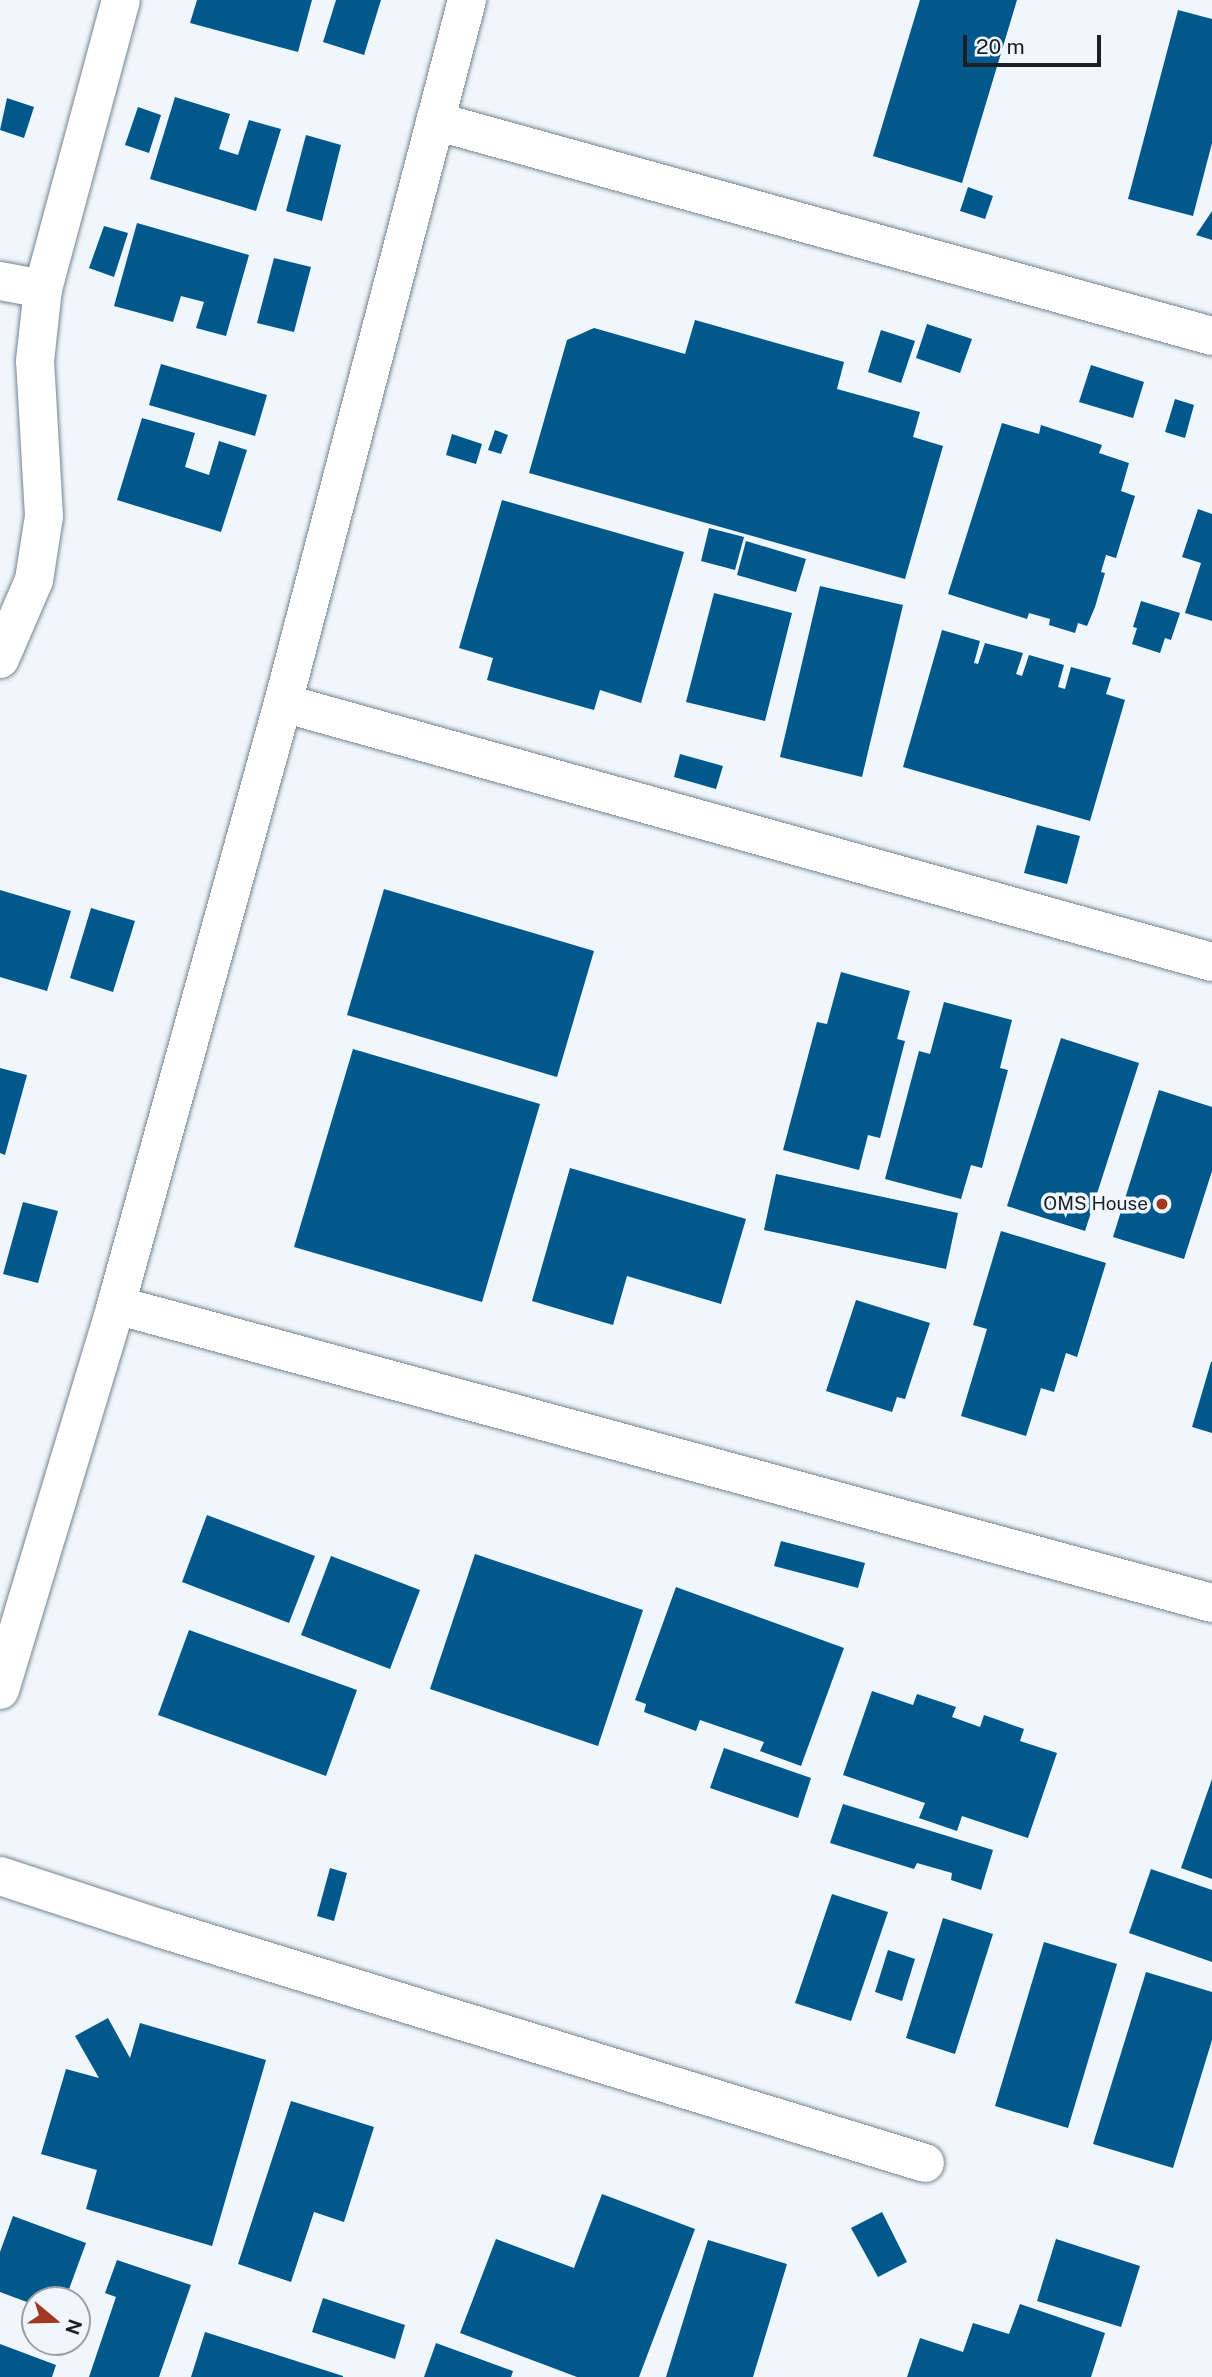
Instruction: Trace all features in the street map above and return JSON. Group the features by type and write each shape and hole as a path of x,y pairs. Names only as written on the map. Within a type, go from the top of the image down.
{"street":[{"path":"0,659 34,580 44,516 35,362 43,289 121,0"},
{"path":"0,1690 12,1609 116,1305 283,703 467,0"},
{"path":"435,121 1212,336"},
{"path":"0,281 43,289"},
{"path":"283,703 1212,962"},
{"path":"116,1305 1212,1603"},
{"path":"0,1875 162,1929 925,2163"}],"building":[{"path":"197,0 312,0 298,52 190,23"},
{"path":"336,0 381,0 364,55 323,42"},
{"path":"920,0 1017,0 962,183 873,156"},
{"path":"1178,10 1212,19 1212,143 1193,216 1128,199"},
{"path":"175,97 230,114 219,149 238,155 249,120 281,129 256,211 150,179"},
{"path":"7,98 34,107 24,138 0,130"},
{"path":"138,107 161,115 149,153 125,145"},
{"path":"306,135 341,145 322,221 286,211"},
{"path":"968,187 993,196 985,219 960,211"},
{"path":"1212,211 1212,240 1196,235"},
{"path":"137,223 249,255 226,336 196,328 204,302 181,296 173,322 114,306"},
{"path":"104,226 128,233 114,277 89,268"},
{"path":"274,258 311,267 294,332 257,323"},
{"path":"695,320 844,362 837,389 920,412 913,437 943,446 905,579 529,473 567,340 594,328 685,354"},
{"path":"927,324 972,339 960,373 916,358"},
{"path":"881,330 915,341 901,383 868,372"},
{"path":"161,364 267,395 255,436 149,405"},
{"path":"1091,365 1144,382 1133,418 1079,402"},
{"path":"1175,399 1194,405 1185,438 1165,432"},
{"path":"142,418 195,433 185,467 209,475 219,441 247,450 221,532 117,500"},
{"path":"1002,423 1039,434 1041,425 1102,445 1099,453 1129,463 1121,491 1135,496 1116,558 1106,555 1101,572 1105,573 1095,607 1087,626 1078,623 1075,633 1049,625 1050,619 1029,613 1027,619 948,594"},
{"path":"495,430 508,435 501,454 488,450"},
{"path":"452,434 482,444 476,464 446,455"},
{"path":"502,500 684,552 641,703 600,690 594,710 487,680 493,658 459,648"},
{"path":"1198,509 1212,514 1212,621 1185,613 1201,563 1182,557"},
{"path":"709,528 744,537 735,570 701,561"},
{"path":"746,541 806,559 796,592 737,575"},
{"path":"820,586 903,605 862,777 780,757"},
{"path":"714,593 792,613 765,721 686,702"},
{"path":"1141,601 1180,613 1171,640 1165,638 1160,653 1132,644 1137,628 1133,627"},
{"path":"942,630 980,641 974,663 978,664 985,643 1023,653 1016,674 1022,676 1029,655 1064,665 1058,687 1065,689 1071,667 1111,678 1106,694 1125,700 1090,821 903,767"},
{"path":"680,754 723,766 716,789 674,777"},
{"path":"1037,825 1080,836 1067,884 1024,873"},
{"path":"384,889 594,951 557,1077 347,1015"},
{"path":"0,890 71,911 47,991 0,977"},
{"path":"91,908 135,921 113,992 70,978"},
{"path":"841,972 910,991 897,1039 905,1041 880,1138 868,1135 859,1170 783,1150 817,1022 827,1024"},
{"path":"944,1002 1012,1020 1000,1068 1008,1070 982,1168 971,1165 961,1199 885,1179 919,1051 930,1054"},
{"path":"1061,1038 1139,1063 1085,1231 1007,1206"},
{"path":"353,1049 540,1104 482,1302 294,1247"},
{"path":"0,1068 27,1075 5,1155 0,1153"},
{"name":"OMS House","path":"1159,1090 1212,1107 1212,1171 1184,1259 1113,1237"},
{"path":"570,1168 746,1219 721,1304 627,1276 613,1325 532,1301"},
{"path":"776,1174 958,1213 946,1269 764,1230"},
{"path":"23,1202 58,1211 38,1283 3,1274"},
{"path":"1001,1231 1106,1263 1077,1357 1066,1353 1054,1392 1041,1388 1026,1436 961,1416 987,1329 973,1325"},
{"path":"856,1300 930,1323 905,1399 897,1397 892,1412 826,1391"},
{"path":"1212,1362 1212,1433 1192,1427"},
{"path":"207,1515 315,1556 289,1623 182,1582"},
{"path":"781,1541 865,1563 858,1588 774,1566"},
{"path":"475,1554 643,1610 598,1746 430,1689"},
{"path":"331,1556 420,1590 390,1669 301,1635"},
{"path":"676,1587 844,1648 801,1766 760,1751 764,1742 700,1720 696,1731 644,1712 646,1704 635,1700"},
{"path":"189,1630 357,1690 326,1776 158,1715"},
{"path":"872,1691 913,1705 917,1694 956,1707 952,1717 980,1727 984,1715 1024,1729 1020,1741 1057,1753 1028,1838 962,1816 957,1831 919,1818 925,1803 843,1775"},
{"path":"724,1748 811,1778 798,1818 710,1788"},
{"path":"1212,1779 1212,1879 1181,1868"},
{"path":"843,1804 993,1850 981,1890 951,1880 952,1873 917,1863 914,1869 830,1843"},
{"path":"330,1868 347,1873 334,1921 317,1916"},
{"path":"1151,1869 1212,1890 1212,1962 1129,1933"},
{"path":"832,1894 888,1912 851,2021 795,2003"},
{"path":"943,1918 993,1934 955,2054 906,2038"},
{"path":"1044,1942 1117,1964 1068,2128 995,2106"},
{"path":"888,1950 915,1959 902,2001 875,1992"},
{"path":"1146,1972 1212,1992 1212,2040 1173,2168 1093,2144"},
{"path":"108,2018 130,2058 140,2023 266,2060 212,2246 86,2209 97,2170 41,2154 66,2069 99,2078 75,2036"},
{"path":"291,2101 374,2127 344,2222 314,2212 291,2282 238,2264"},
{"path":"602,2194 695,2229 639,2377 577,2377 460,2333 496,2239 574,2268"},
{"path":"882,2212 907,2262 878,2277 851,2228"},
{"path":"13,2216 86,2243 70,2286 21,2286 21,2300 0,2292 0,2252"},
{"path":"1056,2239 1140,2266 1121,2327 1037,2301"},
{"path":"708,2240 787,2264 753,2377 666,2377"},
{"path":"117,2260 191,2285 159,2377 89,2377 116,2297 105,2293"},
{"path":"323,2298 405,2325 395,2359 312,2332"},
{"path":"1020,2304 1105,2333 1091,2377 907,2377 920,2338 963,2352 973,2323 1009,2334"},
{"path":"205,2332 343,2376 343,2377 191,2377"},
{"path":"436,2343 513,2371 511,2377 424,2377"},
{"path":"0,2344 21,2352 21,2356 32,2356 56,2365 52,2377 0,2377"}],"place":[{"name":"OMS House","path":"1162,1204"}]}
